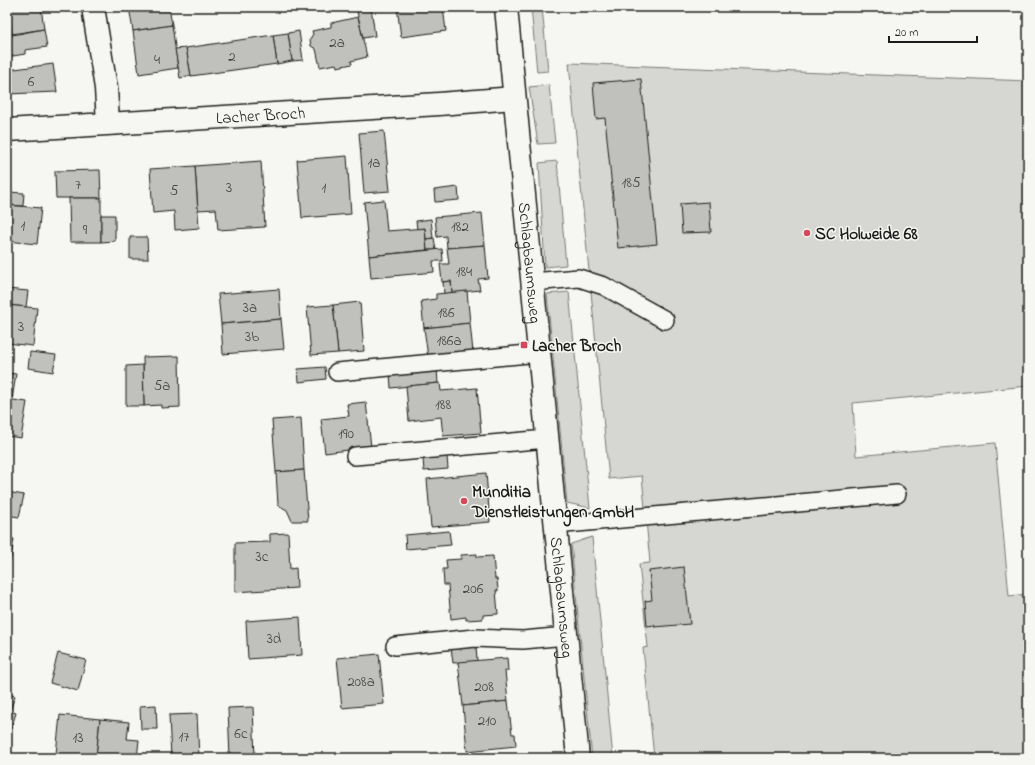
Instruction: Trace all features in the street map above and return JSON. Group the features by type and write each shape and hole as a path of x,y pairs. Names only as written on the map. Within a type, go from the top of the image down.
{"main road":[{"path":"93,7 106,88 108,123"},
{"name":"Schlagbaumsweg","path":"506,7 578,758"},
{"name":"Lacher Broch","path":"7,130 424,105 514,98"}],"lane":[{"path":"532,282 579,278 604,286 665,320"},
{"path":"337,372 539,353"},
{"path":"356,456 547,438"},
{"path":"555,525 897,494"},
{"path":"395,646 475,638 523,640 566,636"}],"shaded area":[{"path":"531,7 542,7 548,71 537,72"},
{"path":"569,63 1028,81 1028,386 853,403 856,456 995,443 1009,596 1028,594 1028,758 654,758 643,648 648,647 639,564 650,563 642,476 609,479"},
{"path":"549,85 555,143 538,144 529,87"},
{"path":"557,161 566,265 545,267 539,163"},
{"path":"569,292 590,508 567,503 547,294"},
{"path":"592,537 613,758 592,758 571,544"}],"building":[{"path":"8,7 41,7 44,29 12,34"},
{"path":"129,7 169,7 172,25 133,31"},
{"path":"356,7 371,7 375,36 363,38"},
{"path":"397,7 443,7 446,31 401,37"},
{"path":"7,17 9,17 12,35 7,36"},
{"path":"358,17 367,57 351,61 352,64 337,67 336,64 320,67 316,49 311,46 310,39 313,34 312,31 331,27 331,23"},
{"path":"172,25 178,68 139,74 133,31"},
{"path":"44,29 47,47 25,50 25,54 7,57 7,36"},
{"path":"299,31 303,60 292,61 288,33"},
{"path":"288,33 292,61 277,64 273,35"},
{"path":"273,35 277,64 191,76 186,48"},
{"path":"186,48 191,76 180,78 175,49"},
{"path":"53,64 57,92 7,94 7,70"},
{"path":"641,79 657,244 618,248 605,118 596,119 593,83"},
{"path":"384,131 390,191 364,193 359,133"},
{"path":"347,156 351,214 302,218 297,160"},
{"path":"261,161 265,227 218,230 216,209 198,210 195,166"},
{"path":"195,166 199,228 175,230 174,211 153,213 150,169"},
{"path":"100,170 101,198 56,198 55,171"},
{"path":"458,187 459,200 435,202 434,190"},
{"path":"7,192 24,193 23,206 7,205"},
{"path":"69,198 101,198 101,242 70,242"},
{"path":"384,200 387,231 425,228 427,250 369,256 364,202"},
{"path":"709,202 711,232 682,233 680,204"},
{"path":"7,205 41,208 37,244 7,241"},
{"path":"482,213 485,245 447,248 446,236 437,237 435,217"},
{"path":"101,215 115,215 115,241 101,242"},
{"path":"431,219 433,238 426,239 425,228 417,229 416,221"},
{"path":"130,237 147,237 148,259 130,259"},
{"path":"434,238 436,250 427,250 426,239"},
{"path":"485,245 488,278 478,279 480,290 452,293 451,281 442,282 440,264 449,264 447,248"},
{"path":"442,249 443,261 433,261 434,272 371,278 369,256"},
{"path":"451,281 452,293 444,294 443,282"},
{"path":"7,289 28,291 26,307 7,305"},
{"path":"279,289 281,319 221,324 218,294"},
{"path":"467,291 470,323 424,328 421,301 436,299 436,294"},
{"path":"360,302 364,351 338,353 333,305"},
{"path":"7,305 37,308 33,346 7,343"},
{"path":"333,305 338,353 311,355 307,307"},
{"path":"281,319 284,349 223,354 221,324"},
{"path":"470,323 473,352 428,357 424,328"},
{"path":"30,352 56,355 53,372 28,368"},
{"path":"179,356 180,407 161,408 161,405 144,406 143,357"},
{"path":"143,365 144,406 126,406 126,366"},
{"path":"325,367 326,379 299,382 298,369"},
{"path":"437,369 438,383 391,388 390,373"},
{"path":"7,373 16,374 12,400 7,399"},
{"path":"440,383 441,391 477,388 481,433 443,436 441,417 409,421 406,386"},
{"path":"7,399 27,402 21,438 7,436"},
{"path":"366,402 371,447 325,453 321,419 349,416 347,404"},
{"path":"301,418 304,470 276,472 272,420"},
{"path":"447,456 448,469 424,471 423,459"},
{"path":"304,470 308,521 292,521 287,510 278,505 276,472"},
{"path":"486,473 490,522 431,527 427,479"},
{"path":"7,492 24,495 19,517 7,515"},
{"path":"449,531 451,545 406,549 405,535"},
{"path":"288,533 290,569 296,568 297,588 235,592 235,543 270,542 270,534"},
{"path":"7,538 14,539 10,562 7,561"},
{"path":"477,554 477,557 493,556 495,579 497,579 498,591 496,590 498,614 483,615 483,619 466,620 466,617 451,619 448,585 444,585 443,569 447,569 446,560 461,559 461,555"},
{"path":"684,567 690,624 654,627 655,625 647,626 645,601 652,600 649,571"},
{"path":"300,617 302,655 248,659 246,621"},
{"path":"476,645 477,661 453,663 451,648"},
{"path":"58,653 86,660 78,691 50,683"},
{"path":"379,654 384,704 342,708 337,658"},
{"path":"507,658 508,671 505,671 508,701 463,706 458,662"},
{"path":"7,688 11,690 9,694 15,696 10,711 16,713 11,729 7,727"},
{"path":"508,701 512,734 515,734 516,746 467,751 463,706"},
{"path":"156,705 157,729 141,729 140,706"},
{"path":"253,707 255,758 230,758 228,708"},
{"path":"197,714 199,758 171,758 169,715"},
{"path":"60,715 100,719 96,758 56,754"},
{"path":"100,719 129,722 127,739 139,740 137,758 96,758"}],"place":[{"name":"SC Holweide 68","path":"807,233"},
{"name":"Lacher Broch","path":"524,345"},
{"name":"Munditia Dienstleistungen GmbH","path":"464,501"}]}
